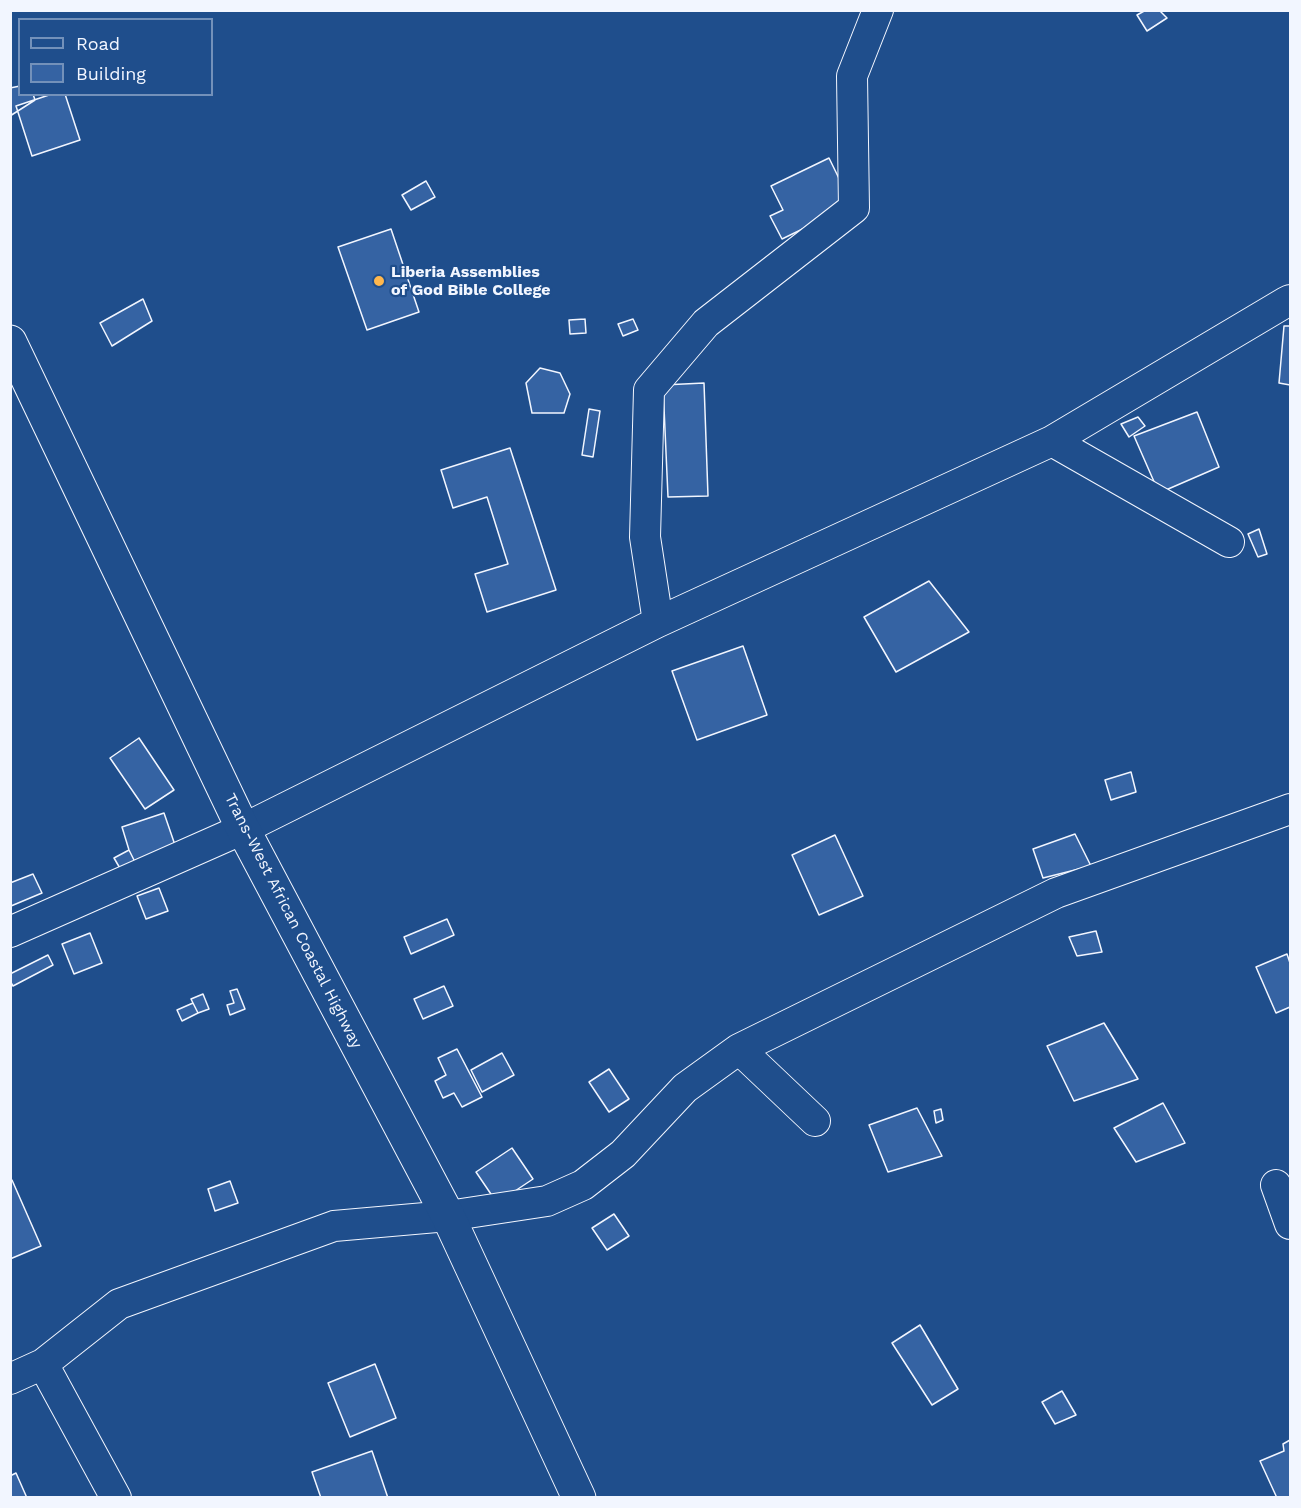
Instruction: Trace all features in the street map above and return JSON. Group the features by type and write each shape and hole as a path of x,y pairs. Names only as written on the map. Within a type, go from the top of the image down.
{"highway":[{"name":"Trans-West African Coastal Highway","path":"10,342 243,829 448,1216 579,1497"}],"street":[{"path":"658,622 645,537 649,390 706,323 854,207 852,76 878,10"},
{"path":"10,932 243,829 658,622 1052,441 1290,300"},
{"path":"1052,441 1229,542"},
{"path":"10,1379 43,1364 119,1304 334,1226 448,1216 547,1201 583,1185 622,1154 685,1088 739,1049 1056,893 1290,809"},
{"path":"739,1049 815,1121"},
{"path":"1276,1185 1290,1224"},
{"path":"43,1364 116,1497"}],"building":[{"path":"1146,10 1159,10 1167,18 1147,31 1137,15"},
{"path":"18,86 18,96 34,96 35,100 10,116 10,88"},
{"path":"46,96 66,96 80,140 32,156 16,106"},
{"path":"829,158 852,205 782,239 770,216 783,210 771,186"},
{"path":"426,181 435,197 411,210 402,195"},
{"path":"391,229 419,312 367,330 338,247"},
{"path":"143,299 152,321 112,346 100,323"},
{"path":"585,319 586,333 570,334 569,320"},
{"path":"633,319 638,330 623,336 618,324"},
{"path":"1284,326 1290,326 1290,385 1279,383"},
{"path":"540,368 560,373 570,394 564,413 532,413 526,383"},
{"path":"704,383 708,496 668,497 663,385"},
{"path":"589,409 600,411 593,457 582,455"},
{"path":"1197,412 1219,467 1159,493 1134,436"},
{"path":"1138,417 1145,426 1129,437 1121,424"},
{"path":"510,448 556,590 487,612 475,574 508,564 487,497 453,508 441,470"},
{"path":"1259,529 1267,554 1258,557 1248,534"},
{"path":"929,581 969,632 896,672 864,617"},
{"path":"743,646 767,715 697,740 672,671"},
{"path":"139,738 174,790 145,809 110,758"},
{"path":"1131,772 1136,792 1111,800 1105,780"},
{"path":"164,813 176,848 135,862 122,827"},
{"path":"1075,834 1091,866 1043,878 1033,849"},
{"path":"835,835 863,896 819,915 792,855"},
{"path":"129,850 135,862 121,870 114,858"},
{"path":"33,874 42,893 11,906 10,883"},
{"path":"159,888 168,911 146,919 137,896"},
{"path":"447,919 454,935 411,954 404,937"},
{"path":"1096,931 1102,952 1077,956 1069,937"},
{"path":"90,933 102,963 74,974 62,944"},
{"path":"1287,954 1290,963 1290,1007 1276,1013 1256,967"},
{"path":"48,955 53,965 13,986 10,974"},
{"path":"444,986 453,1006 423,1019 414,999"},
{"path":"237,989 245,1009 230,1015 227,1005 234,1003 230,991"},
{"path":"203,994 209,1009 198,1013 191,999"},
{"path":"193,1003 198,1013 182,1021 177,1010"},
{"path":"1104,1023 1138,1079 1074,1101 1047,1046"},
{"path":"457,1049 482,1097 462,1107 454,1093 443,1098 435,1081 446,1075 438,1058"},
{"path":"502,1053 514,1075 482,1092 471,1070"},
{"path":"609,1069 629,1099 609,1112 589,1082"},
{"path":"1163,1103 1185,1143 1136,1162 1114,1128"},
{"path":"917,1108 942,1156 888,1172 869,1125"},
{"path":"941,1109 943,1120 936,1123 934,1111"},
{"path":"512,1148 533,1179 497,1203 476,1172"},
{"path":"10,1180 12,1180 41,1246 10,1259"},
{"path":"230,1181 238,1203 215,1211 208,1189"},
{"path":"614,1214 629,1236 607,1250 592,1228"},
{"path":"920,1325 958,1389 932,1405 892,1343"},
{"path":"375,1364 396,1418 350,1437 328,1383"},
{"path":"1062,1391 1076,1415 1055,1424 1042,1402"},
{"path":"1290,1440 1290,1498 1277,1498 1260,1461 1284,1451 1283,1444"},
{"path":"372,1451 388,1498 321,1498 312,1472"},
{"path":"16,1473 27,1498 10,1498 10,1476"}],"place":[{"name":"Liberia Assemblies of God Bible College","path":"379,281"}]}
